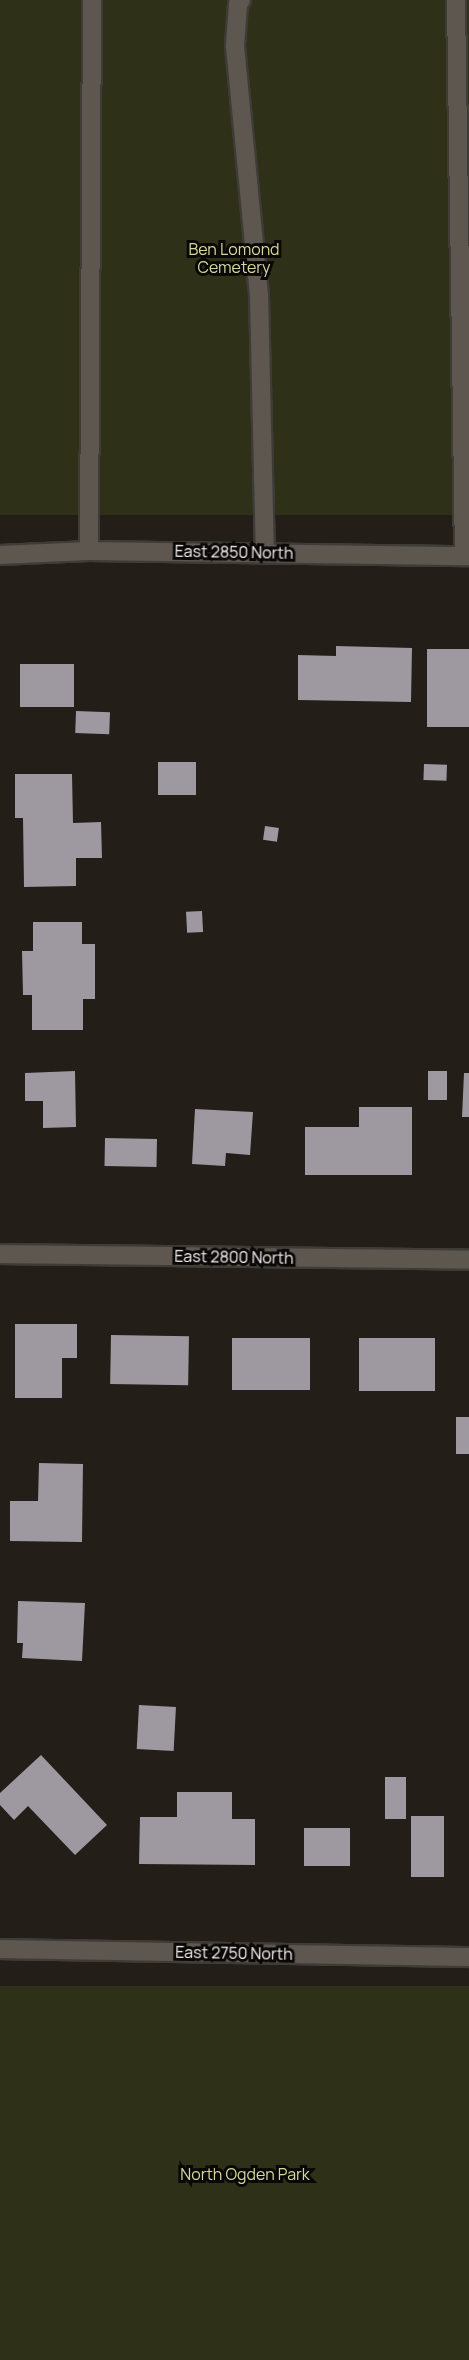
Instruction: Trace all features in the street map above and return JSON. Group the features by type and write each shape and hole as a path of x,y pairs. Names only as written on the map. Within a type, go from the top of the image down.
{"street":[{"path":"89,551 92,0"},
{"path":"241,0 238,4 235,46 259,295 265,553"},
{"path":"456,0 466,556"},
{"name":"East 2850 North","path":"0,555 89,551 466,556"},
{"name":"East 2800 North","path":"0,1254 469,1260"},
{"name":"East 2750 North","path":"0,1949 469,1957"}],"green space":[{"name":"Ben Lomond Cemetery","path":"0,0 469,0 469,515 0,515"},
{"name":"North Ogden Park","path":"0,1986 469,1986 469,2360 0,2360"}],"building":[{"path":"336,646 412,648 411,702 298,700 298,655 336,656"},
{"path":"427,649 469,649 469,727 427,727"},
{"path":"20,664 74,664 74,707 20,707"},
{"path":"76,711 110,712 109,734 75,733"},
{"path":"158,762 196,762 196,795 158,795"},
{"path":"424,764 447,765 446,781 423,780"},
{"path":"15,774 72,774 73,823 101,822 102,858 76,858 76,886 24,887 23,818 15,818"},
{"path":"265,826 279,828 277,842 263,840"},
{"path":"202,911 203,932 187,933 186,912"},
{"path":"33,922 82,922 82,944 95,944 95,999 83,999 83,1030 32,1030 32,995 23,995 22,951 33,951"},
{"path":"75,1071 76,1127 43,1128 43,1101 25,1101 25,1073"},
{"path":"428,1071 447,1071 447,1100 428,1100"},
{"path":"464,1073 469,1073 469,1117 462,1117"},
{"path":"359,1107 412,1107 412,1175 305,1175 305,1127 359,1127"},
{"path":"195,1109 253,1112 250,1155 226,1153 225,1166 192,1164"},
{"path":"105,1138 157,1139 157,1167 105,1166"},
{"path":"15,1324 77,1324 77,1358 62,1358 62,1398 15,1398"},
{"path":"111,1335 189,1336 188,1385 110,1384"},
{"path":"232,1338 310,1338 310,1390 232,1390"},
{"path":"359,1338 435,1338 435,1391 359,1391"},
{"path":"456,1417 469,1417 469,1454 456,1454"},
{"path":"39,1463 83,1464 82,1542 10,1541 10,1501 38,1501"},
{"path":"18,1601 85,1603 82,1661 22,1658 23,1643 17,1643"},
{"path":"139,1705 176,1707 174,1751 137,1749"},
{"path":"41,1755 107,1825 75,1855 28,1806 14,1820 0,1805 0,1793"},
{"path":"385,1777 406,1777 406,1819 385,1819"},
{"path":"177,1792 232,1792 232,1819 255,1819 255,1865 139,1864 140,1817 177,1817"},
{"path":"411,1816 444,1816 444,1877 411,1877"},
{"path":"304,1828 350,1828 350,1866 304,1866"}]}
